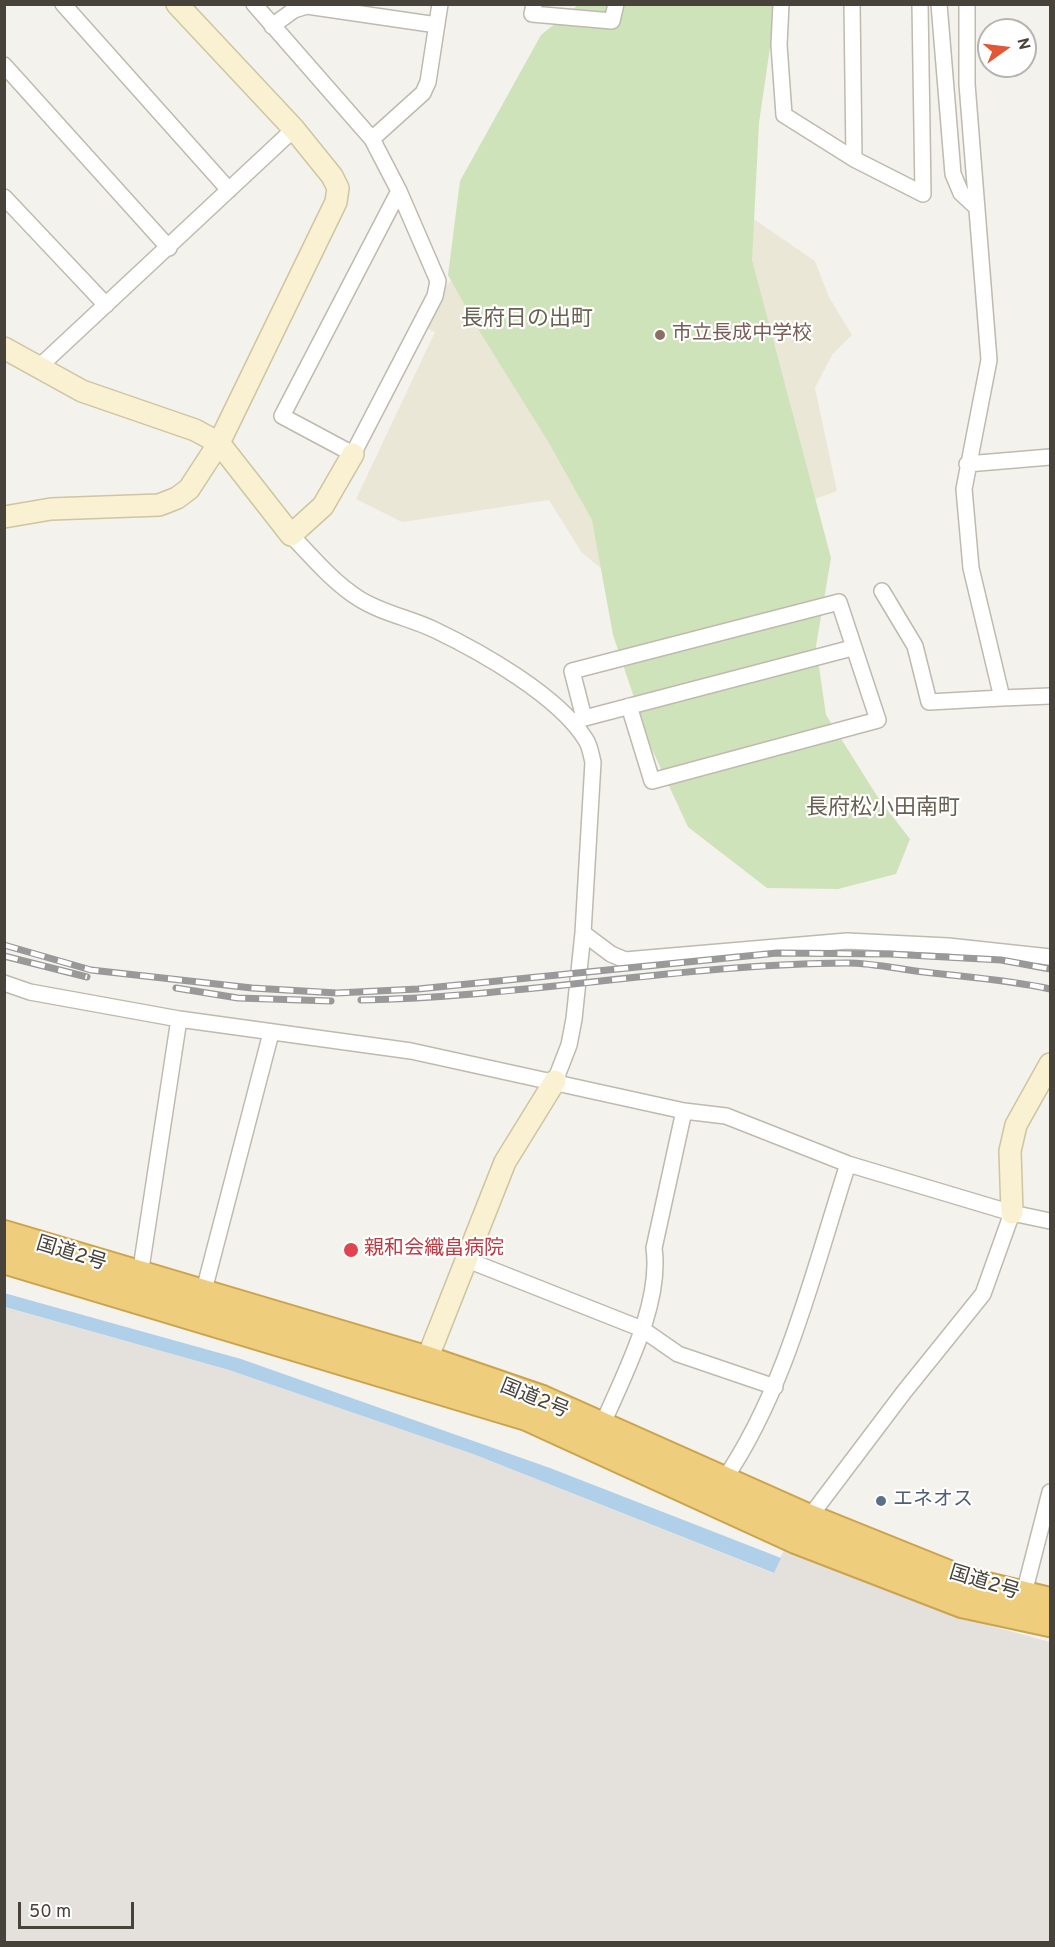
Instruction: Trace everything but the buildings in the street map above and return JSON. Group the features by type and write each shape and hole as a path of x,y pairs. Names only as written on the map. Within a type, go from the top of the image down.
{"highway":[{"name":"国道2号","path":"4,1235 203,1294 422,1372 802,1528 962,1603 1050,1622"},
{"name":"国道2号","path":"4,1259 422,1372 542,1400 723,1481 802,1528 966,1582 1037,1599"}],"street":[{"path":"63,4 229,190"},
{"path":"4,517 51,509 159,505 177,498 189,489 219,443 336,202 338,188 332,176 294,129 177,4"},
{"path":"254,4 372,139 399,191 438,281 435,296 353,454 323,506 291,536"},
{"path":"372,139 423,93 428,82 440,4"},
{"path":"534,4 532,14 612,21 616,4"},
{"path":"781,4 779,45 783,115 854,159 923,194 920,4"},
{"path":"852,4 854,159"},
{"path":"939,4 953,174 961,194 976,207"},
{"path":"967,4 967,84 989,360 984,393 967,464 964,489 971,568 1002,698"},
{"path":"272,26 294,10 307,6 437,25"},
{"path":"4,64 169,248"},
{"path":"39,367 294,129"},
{"path":"353,454 282,416 399,191"},
{"path":"4,197 106,305"},
{"path":"4,348 82,391 195,430 219,443 291,536 335,580 359,599 434,629 482,655 578,720"},
{"path":"967,464 1050,457"},
{"path":"882,591 915,646 929,702 1050,696"},
{"path":"422,1372 465,1258 505,1162 555,1081 569,1045 583,933 593,762 578,720 572,671 838,602 852,648 879,720 652,781 629,706"},
{"path":"578,720 852,648"},
{"path":"583,933 611,954 625,960 847,941 995,950 1050,957"},
{"path":"4,983 30,992 179,1019 411,1051 684,1111 726,1116 848,1164 1012,1213 1050,1221"},
{"path":"140,1275 179,1019"},
{"path":"203,1294 271,1033"},
{"path":"802,1528 983,1293 1012,1213 1010,1151 1016,1125 1050,1064"},
{"path":"601,1428 642,1329 657,1267 654,1248 684,1111"},
{"path":"723,1481 736,1463 775,1387 848,1164"},
{"path":"465,1258 642,1329 678,1354 775,1387"},
{"path":"1037,1599 1050,1492"}],"shaded area":[{"path":"635,138 815,261 829,297 852,335 832,355 815,388 837,491 799,505 634,595 582,553 549,500 402,522 356,499 435,332 420,325 435,296 483,250"},
{"path":"4,1307 229,1370 473,1454 773,1573 785,1548 962,1618 1050,1642 1050,1942 5,1942"}],"green space":[{"path":"578,5 789,5 773,27 759,123 752,260 831,558 816,646 826,715 879,799 910,839 896,874 838,889 767,888 688,827 650,745 613,635 592,520 549,443 478,329 448,275 460,181 541,35"}],"water":[{"path":"4,1293 241,1359 550,1468 781,1558 774,1573 473,1454 229,1370 5,1307"}],"railway":[{"path":"4,945 91,970 252,988 337,993 418,989 777,953 890,954 1001,960 1050,969"},
{"path":"4,956 87,977"},
{"path":"361,1000 483,993 725,969 847,963 1003,981 1050,989"},
{"path":"176,988 238,998 331,1001"}],"place":[{"name":"市立長成中学校","path":"660,335"},
{"name":"親和会織畠病院","path":"351,1250"},
{"name":"エネオス","path":"881,1501"}],"district":[{"name":"長府日の出町","path":"527,321"},
{"name":"長府松小田南町","path":"883,810"}]}
